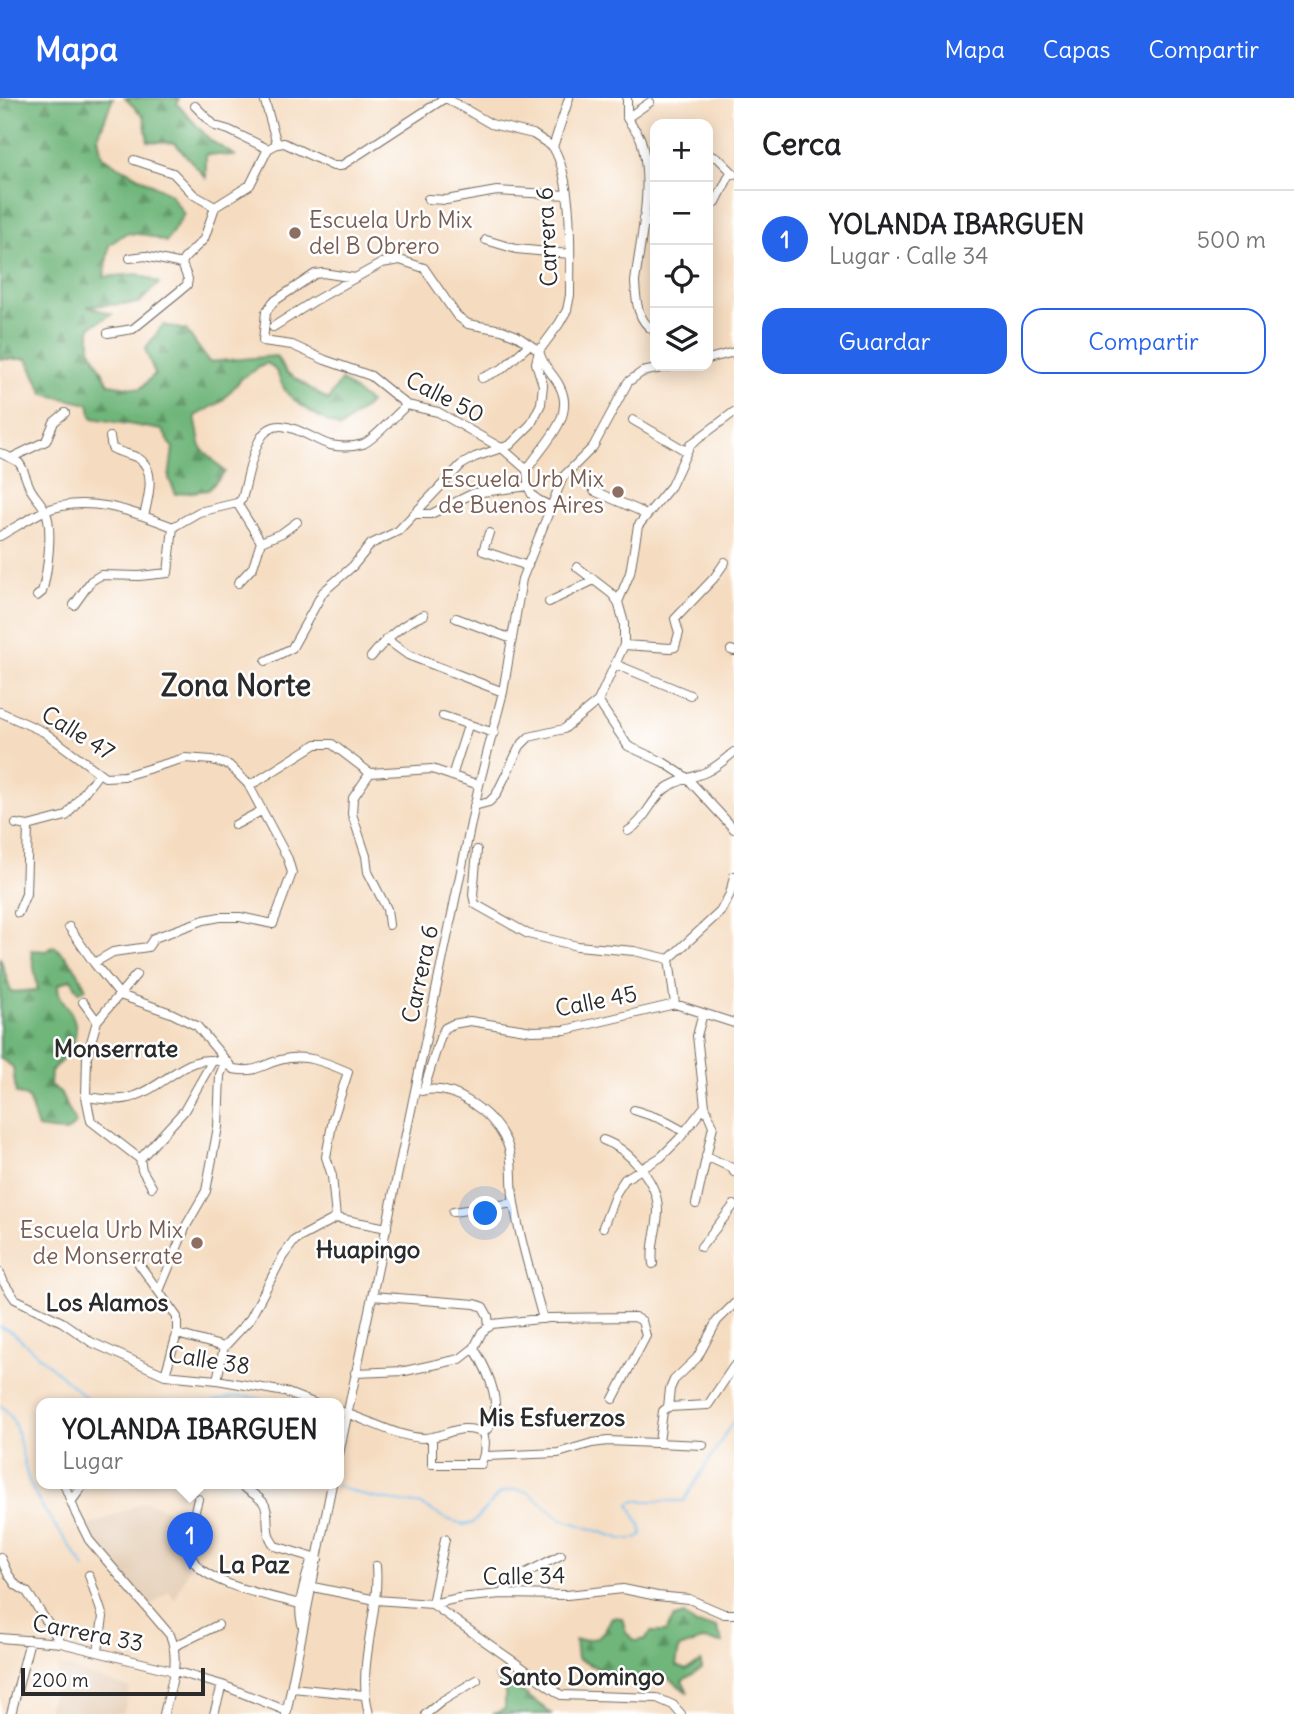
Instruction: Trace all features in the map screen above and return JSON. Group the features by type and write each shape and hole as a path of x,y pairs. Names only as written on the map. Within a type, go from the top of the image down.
{"street":[{"path":"264,98 277,144"},
{"path":"108,333 133,329 187,285 188,279 182,264 184,258 204,239 215,206 250,185 268,149 277,144 284,143 333,166 341,166 445,98 491,124 533,134 553,147 569,98"},
{"path":"627,98 627,118 637,130 650,166"},
{"path":"627,118 650,102"},
{"path":"195,106 215,126 268,149"},
{"name":"Carrera 6","path":"539,351 559,324 570,295 567,195 562,167 553,147"},
{"path":"713,156 733,173 713,203"},
{"path":"134,160 173,173 194,195 215,206"},
{"path":"428,199 446,200 497,191 567,195"},
{"path":"650,195 643,219 635,282 644,322 650,327"},
{"path":"643,219 650,224"},
{"path":"486,240 516,249 570,254"},
{"path":"130,258 152,257 182,264"},
{"path":"273,327 382,263 400,260 424,268 457,316 468,324 502,330 517,336 539,351 542,361 561,388 564,401 562,420 527,470 529,493 535,500 551,506"},
{"name":"Calle 50","path":"355,278 314,274 273,302 266,312 263,341 292,345 371,376 407,405 438,412 503,449 527,470"},
{"path":"482,378 502,369 529,345"},
{"path":"266,661 292,648 323,592 353,566 370,544 398,531 461,465 475,457 503,449 531,424 541,404 542,385 536,363 539,351"},
{"path":"713,356 734,352"},
{"name":"Carrera 6","path":"344,1409 355,1373 387,1228 474,806 503,692 522,579 563,477 593,447 628,382 642,372 650,370"},
{"path":"173,527 199,512 237,503 242,499 259,441 268,431 282,426 298,428 328,444 342,447 365,444 407,405"},
{"path":"618,602 630,573 638,526 671,486 690,444 734,412"},
{"path":"13,457 46,441 54,422 65,413"},
{"path":"633,420 685,451"},
{"path":"110,437 112,447 137,457 148,471 149,492 144,516"},
{"path":"0,453 19,462 36,499 46,511 49,545 46,581 42,592 37,596"},
{"path":"414,514 431,514 474,493 528,486"},
{"path":"594,491 646,516"},
{"path":"0,536 46,511 79,503 144,516 173,527"},
{"path":"237,503 261,542"},
{"path":"238,583 253,567 261,542 282,533 297,522"},
{"path":"74,605 91,581 101,575 139,576 168,573 173,527"},
{"path":"489,533 483,551 527,566"},
{"path":"624,645 675,647 679,633 675,619 714,578 725,562"},
{"path":"474,806 489,802 496,795 520,746 529,737 564,729 598,701 624,645 624,623 618,602 612,594 577,567"},
{"path":"550,602 594,580"},
{"path":"371,657 386,639 409,621 424,615"},
{"path":"456,618 512,639"},
{"path":"386,639 408,655 503,692"},
{"path":"615,664 690,695"},
{"path":"598,701 628,746 663,762 686,777 734,829"},
{"name":"Calle 47","path":"0,712 44,732 105,776 124,776 185,758 212,760 229,765 248,783"},
{"path":"443,716 494,733"},
{"path":"452,776 467,729"},
{"path":"94,964 113,952 148,947 154,938 204,920 240,917 273,924 292,873 288,859 248,783 261,781 316,744 331,744 370,773 424,768 479,785"},
{"path":"628,831 639,824 661,792 686,777 705,772 734,752"},
{"path":"16,824 28,826 66,816 99,773"},
{"path":"370,773 353,798 352,814 366,856 368,872 387,909 389,925"},
{"path":"235,825 261,811"},
{"path":"18,913 26,894 28,826"},
{"path":"477,849 474,904 528,934 577,946 635,951 669,959"},
{"path":"669,959 720,912 730,894 734,876"},
{"path":"69,927 94,964 120,995 171,1013 197,1026 225,1063 233,1069 257,1070 277,1061 315,1058 348,1072 333,1119 326,1157 332,1176 336,1218"},
{"path":"669,959 675,1004 734,1023"},
{"path":"136,975 97,1021 87,1056 86,1097 91,1121 140,1159 142,1170 152,1187"},
{"path":"83,1002 97,1021"},
{"name":"Calle 45","path":"424,1089 440,1038 445,1028 453,1024 470,1021 532,1031 565,1030 675,1004"},
{"path":"696,1204 713,1126 705,1106 697,1036 703,1013"},
{"path":"86,1097 109,1100 132,1098 183,1066 213,1060 225,1063"},
{"path":"140,1159 184,1111 213,1060"},
{"path":"159,1291 186,1226 206,1191 216,1138 220,1075 225,1063"},
{"path":"414,1096 424,1089 452,1093 476,1104 504,1137 510,1151 514,1203 544,1318"},
{"path":"603,1227 616,1193 625,1179 661,1157 705,1106"},
{"path":"635,1110 661,1119 685,1132"},
{"path":"603,1140 618,1146 640,1169 655,1193 658,1210 651,1248 653,1264"},
{"path":"706,1156 733,1170"},
{"path":"453,1212 514,1203"},
{"path":"701,1247 734,1205"},
{"path":"217,1380 224,1347 250,1319 283,1256 295,1240 336,1218 387,1228"},
{"path":"139,1264 177,1317 177,1334 165,1375"},
{"name":"Calle 38","path":"0,1273 15,1299 62,1322 91,1342 165,1375 217,1380 285,1392 300,1398"},
{"path":"372,1296 475,1304 483,1307 488,1316 489,1327"},
{"path":"668,1407 674,1380 697,1358 717,1321 734,1304"},
{"path":"355,1373 405,1371 460,1359 474,1348 482,1332 492,1324 544,1318 622,1315 635,1317 642,1321 646,1331 644,1345 613,1399"},
{"path":"177,1334 224,1347"},
{"path":"474,1348 488,1369 495,1396 493,1414 488,1429 483,1433"},
{"path":"659,1442 663,1411 668,1407 709,1405 734,1366"},
{"path":"344,1412 414,1438 432,1437 463,1428 473,1428 483,1433"},
{"path":"432,1437 432,1464 481,1464 485,1442 483,1433"},
{"path":"484,1454 558,1453 608,1441 703,1445"},
{"path":"66,1489 89,1540 170,1635 174,1646 174,1671 164,1714"},
{"path":"71,1502 80,1489"},
{"path":"246,1489 263,1502 267,1533 275,1546 315,1558"},
{"path":"303,1627 299,1615 300,1604 315,1558 331,1489"},
{"path":"198,1499 191,1533 192,1557 207,1574 240,1588 300,1604"},
{"path":"445,1539 432,1604 561,1695 657,1698 673,1705 681,1714"},
{"path":"501,1594 520,1576 561,1555"},
{"path":"0,1557 4,1576 27,1592 61,1643"},
{"path":"286,1713 313,1587 315,1558"},
{"path":"369,1714 364,1695 376,1600 376,1566"},
{"path":"89,1575 103,1617 97,1651"},
{"name":"Calle 34","path":"313,1587 376,1600 432,1604 501,1594 567,1595 623,1589 689,1599 723,1614 734,1614"},
{"path":"174,1646 218,1625"},
{"name":"Carrera 33","path":"0,1637 61,1643 174,1671 222,1685 286,1713"},
{"path":"11,1714 30,1640"},
{"path":"426,1714 477,1680"},
{"path":"214,1714 222,1685"},
{"path":"292,1688 364,1695"}],"shaded area":[{"path":"144,1502 176,1512 173,1535 186,1538 190,1565 175,1600 169,1591 149,1607 91,1538 87,1527"},
{"path":"59,1666 130,1688 123,1714 47,1714"}],"green space":[{"path":"0,98 113,98 98,137 102,157 170,194 184,214 166,242 147,235 126,233 109,245 104,277 138,274 159,283 139,303 87,306 112,314 90,327 90,348 109,384 140,389 155,374 145,349 163,325 186,330 209,362 276,356 286,372 328,400 341,380 370,403 340,428 312,413 288,394 274,369 267,363 242,378 221,402 195,416 201,448 225,472 208,490 176,494 169,479 173,448 162,430 92,418 89,404 44,394 27,359 0,359"},
{"path":"125,98 179,98 177,104 210,140 236,156 206,154 206,178 175,143 148,141 144,117"},
{"path":"54,946 73,965 86,989 79,992 71,979 58,985 60,995 74,1018 76,1027 73,1043 51,1071 50,1085 60,1092 76,1124 66,1132 38,1128 28,1098 16,1093 13,1067 0,1058 0,957 11,992 38,990 31,950 46,951"},
{"path":"684,1615 696,1625 717,1627 723,1643 702,1640 679,1648 676,1666 686,1670 701,1662 701,1669 682,1681 688,1693 671,1680 657,1674 642,1679 611,1674 577,1659 575,1640 589,1640 599,1636 612,1617 622,1618 626,1633 636,1641 645,1639 651,1632 665,1632 674,1618"},
{"path":"496,1678 516,1687 552,1714 493,1714 505,1709 505,1692"}],"waterway":[{"path":"0,1327 12,1332 86,1398"},
{"path":"230,1398 256,1398"},
{"path":"0,1405 6,1410 15,1427 31,1486 85,1568"},
{"path":"344,1489 369,1497 422,1505 444,1518 464,1525 473,1523 500,1493 515,1489 528,1492 561,1519 622,1539 635,1539 642,1535 641,1527 629,1504 635,1501 684,1501 734,1420"}],"place":[{"name":"Escuela Urb Mix del B Obrero","path":"295,233"},
{"name":"Escuela Urb Mix de Buenos Aires","path":"618,492"},
{"name":"Escuela Urb Mix de Monserrate","path":"197,1243"},
{"name":"YOLANDA IBARGUEN","path":"190,1570"}],"district":[{"name":"Zona Norte","path":"236,686"},
{"name":"Monserrate","path":"116,1049"},
{"name":"Huapingo","path":"368,1250"},
{"name":"Los Alamos","path":"107,1303"},
{"name":"Mis Esfuerzos","path":"552,1418"},
{"name":"La Paz","path":"254,1565"},
{"name":"Santo Domingo","path":"582,1677"}]}
